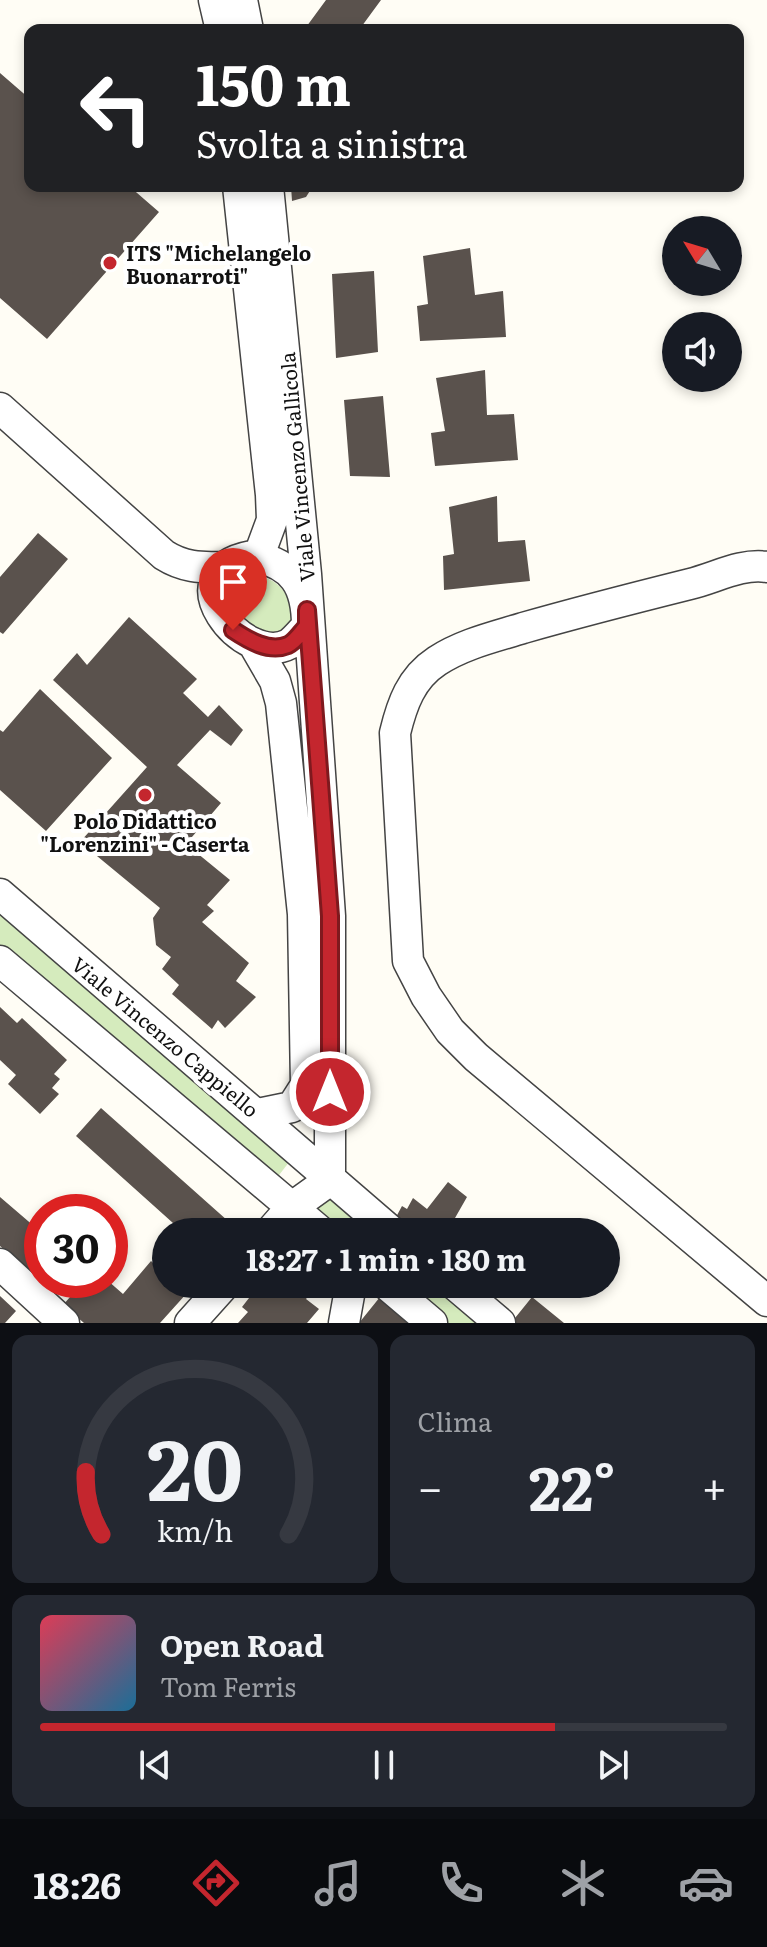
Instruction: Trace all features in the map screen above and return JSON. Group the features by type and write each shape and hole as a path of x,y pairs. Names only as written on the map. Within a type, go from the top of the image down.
{"street":[{"path":"214,0 220,24"},
{"path":"242,0 247,24"},
{"name":"Viale Vincenzo Gallicola","path":"239,192 271,495 272,520 258,558"},
{"name":"Viale Vincenzo Gallicola","path":"269,192 284,329 330,916 330,1180"},
{"path":"0,408 164,555 178,564 222,567"},
{"path":"258,558 284,569 298,582 307,598 307,626 288,645 268,647 253,643 233,630 220,615 213,597 216,575 222,567 230,561 258,558"},
{"path":"767,567 744,567 474,643 437,661 415,680 402,706 395,733 408,961 426,996 450,1031 476,1057 767,1301"},
{"path":"253,643 275,681 282,714 303,914 306,1085 292,1107 258,1114"},
{"name":"Viale Vincenzo Cappiello","path":"0,894 375,1218"},
{"path":"0,961 304,1218"},
{"path":"282,1218 330,1180"},
{"path":"0,1264 64,1323"},
{"path":"190,1323 212,1298"},
{"path":"344,1323 348,1298"},
{"path":"403,1298 432,1323"},
{"path":"471,1298 500,1323"}],"green space":[{"path":"247,575 273,581 285,593 292,618 281,631 267,632 238,617 230,592 237,580"},
{"path":"0,907 293,1157 276,1179 0,950"},
{"path":"328,1192 359,1218 316,1218 307,1210"},
{"path":"413,1298 455,1298 485,1323 443,1323"}],"building":[{"path":"326,0 381,0 363,24 308,24"},
{"path":"0,73 24,94 24,192 136,192 159,212 47,339 0,298"},
{"path":"291,192 309,192 306,197 292,201"},
{"path":"470,248 475,295 503,291 506,337 420,341 417,306 428,304 423,256"},
{"path":"374,271 378,352 336,358 332,274"},
{"path":"485,370 487,415 514,414 518,460 435,466 431,433 445,431 436,378"},
{"path":"383,396 390,477 350,476 344,400"},
{"path":"497,496 498,542 525,540 530,581 444,590 443,556 454,554 449,507"},
{"path":"38,533 68,559 3,634 0,632 0,577"},
{"path":"129,617 197,679 183,693 208,717 219,705 243,730 231,746 210,730 177,765 221,803 186,844 230,880 207,905 214,911 202,922 249,963 236,981 256,997 225,1028 218,1020 212,1029 172,994 179,985 162,969 171,957 156,945 153,918 160,908 80,842 147,767 53,680 77,653 87,665"},
{"path":"40,689 112,758 46,831 0,790 0,730 3,732"},
{"path":"0,1007 17,1023 22,1018 67,1060 54,1074 60,1079 52,1088 59,1094 40,1114 8,1084 16,1075 0,1060"},
{"path":"101,1108 225,1218 167,1218 76,1136"},
{"path":"448,1182 467,1197 455,1218 396,1218 402,1206 407,1209 413,1198 427,1209"},
{"path":"0,1197 24,1218 24,1267 0,1246"},
{"path":"151,1261 152,1298 182,1298 160,1323 84,1323 63,1305 69,1298 128,1298 128,1288"},
{"path":"0,1296 16,1311 5,1323 0,1323"},
{"path":"249,1298 307,1298 319,1309 307,1323 238,1323 248,1312 242,1307"},
{"path":"381,1298 410,1323 359,1323"},
{"path":"533,1298 564,1323 511,1323"}],"place":[{"name":"ITS \"Michelangelo Buonarroti\"","path":"110,263"},
{"name":"Polo Didattico \"Lorenzini\" - Caserta","path":"145,795"}],"route":[{"path":"233,630 253,643 268,647 288,645 307,626 307,610 330,916 330,1092"}]}
